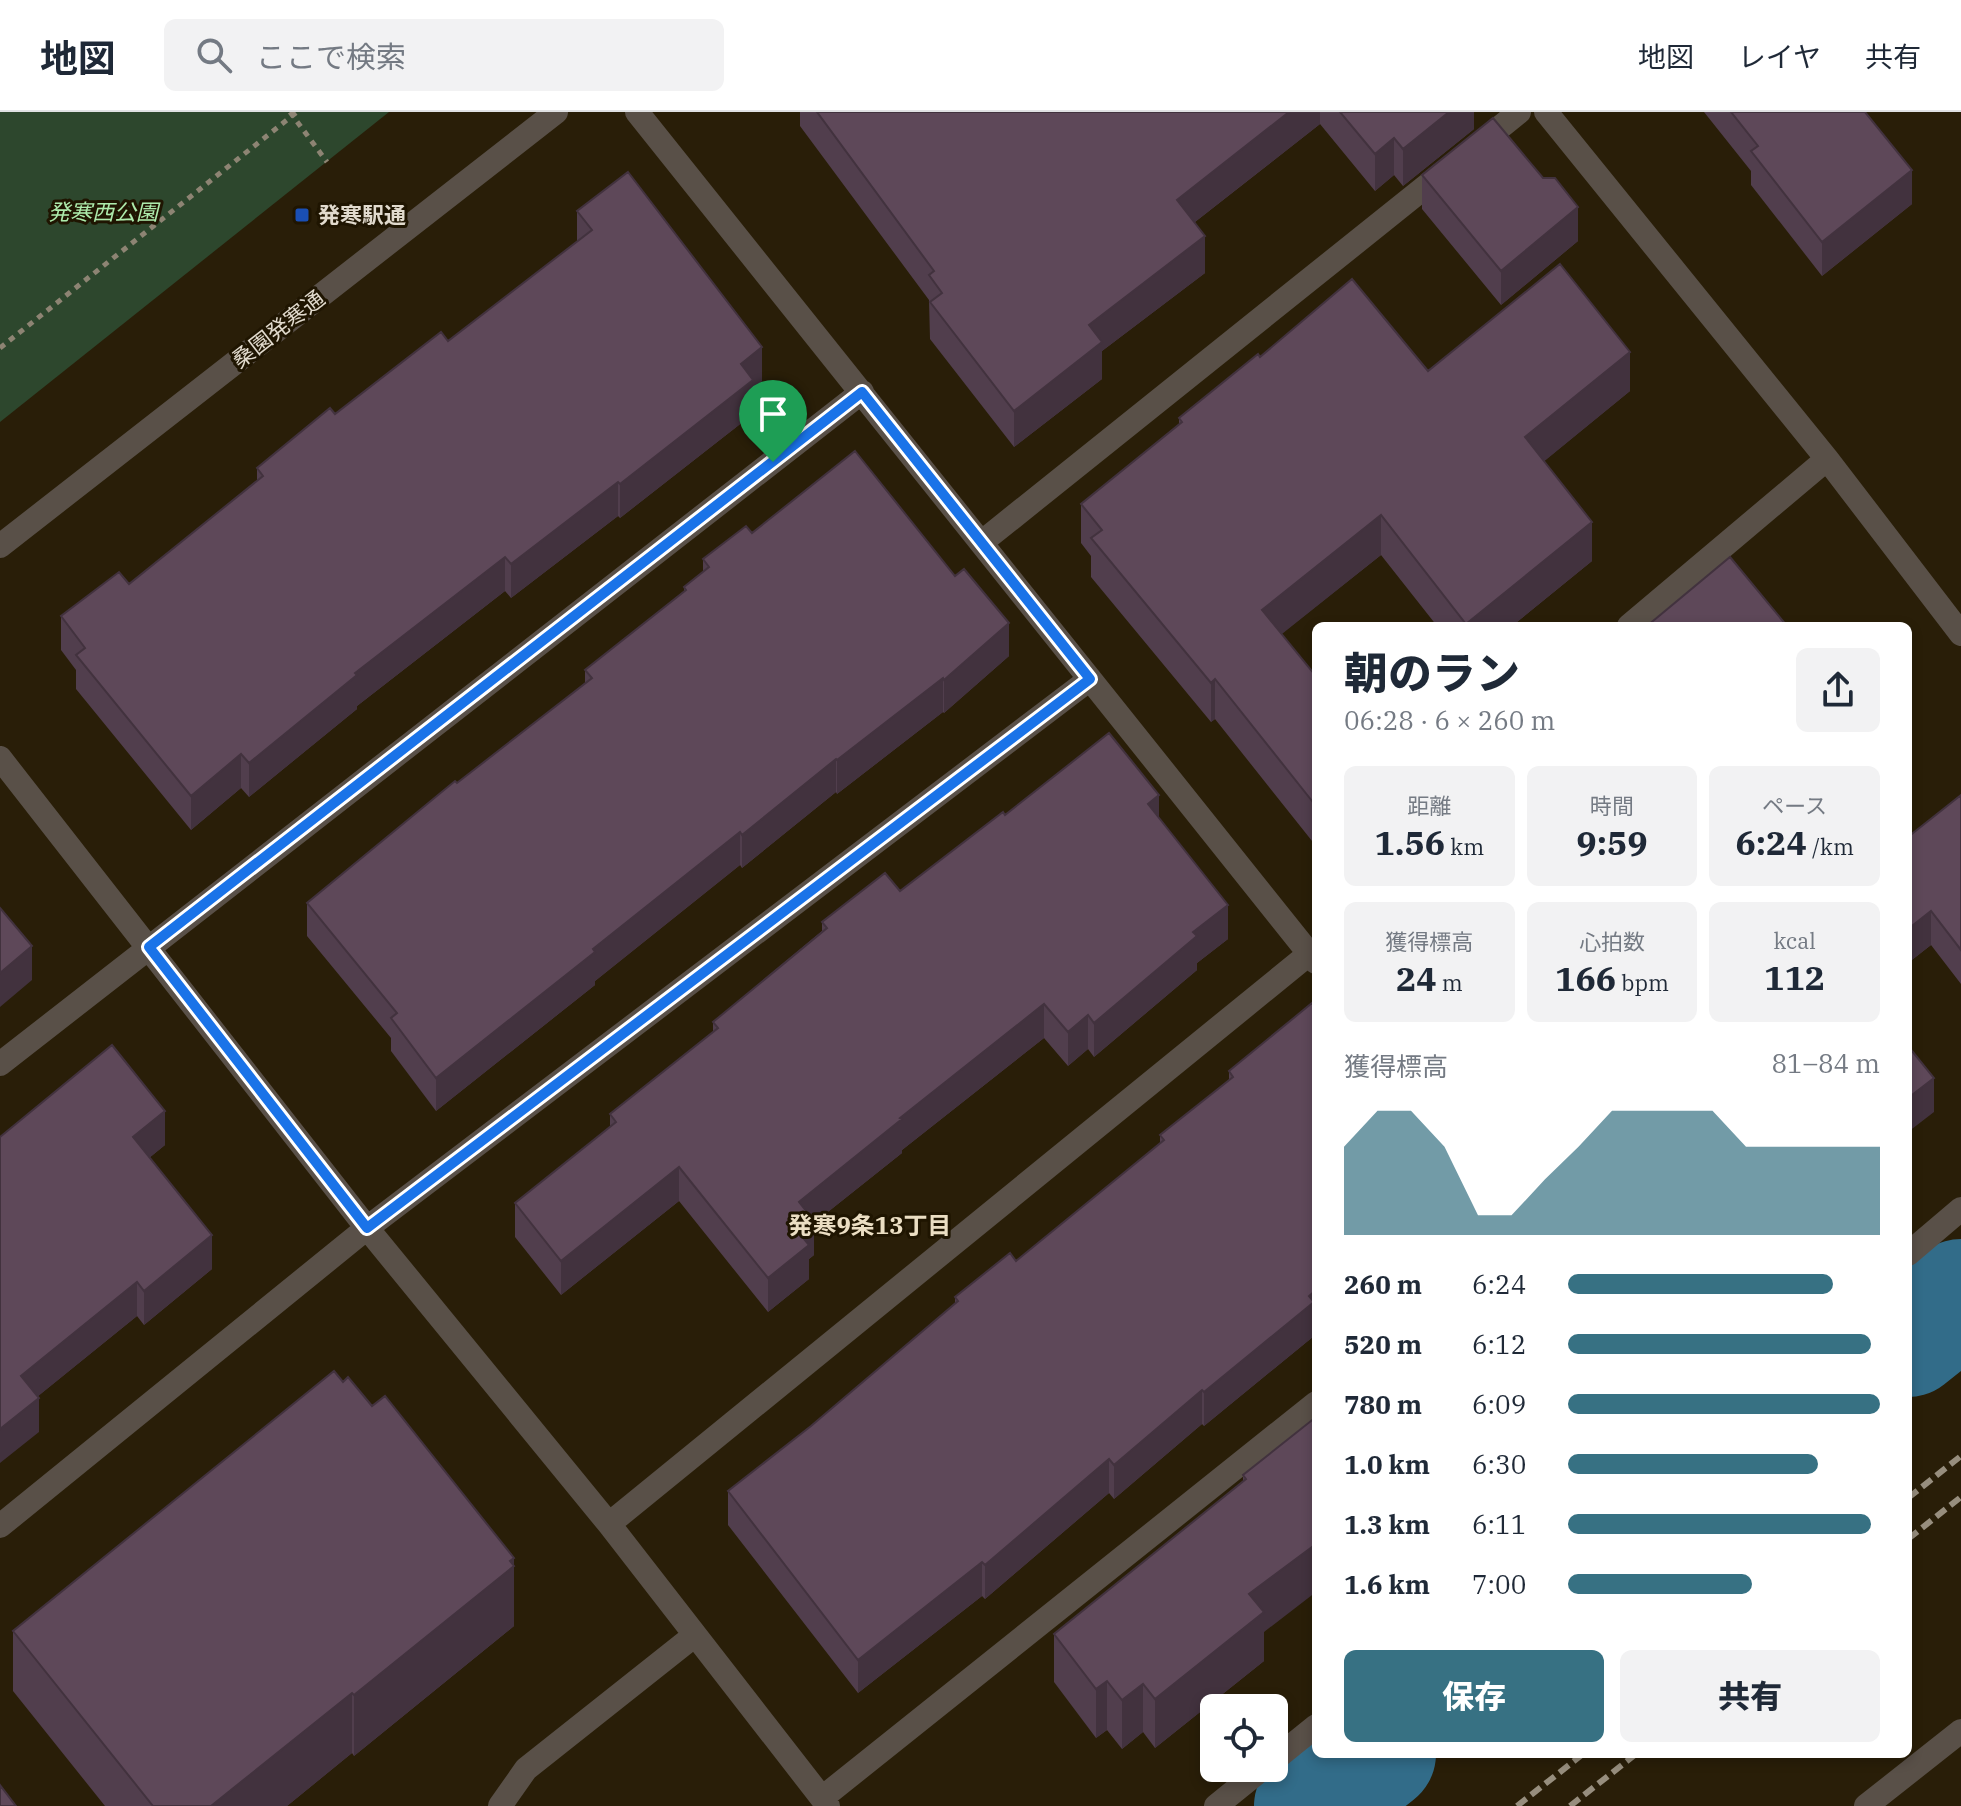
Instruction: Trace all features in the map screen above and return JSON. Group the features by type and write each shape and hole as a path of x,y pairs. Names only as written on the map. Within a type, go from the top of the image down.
{"street":[{"name":"桑園発寒通","path":"0,546 556,112"},
{"path":"637,112 1312,957"},
{"path":"982,542 1519,112"},
{"path":"1554,115 1827,459 1961,634"},
{"path":"0,1064 862,392"},
{"path":"1634,622 1827,459"},
{"path":"0,1526 367,1228 1090,679"},
{"path":"0,758 367,1228 609,1524 825,1802 1312,1406"},
{"path":"609,1524 1312,959"},
{"path":"1912,1251 1961,1209"},
{"path":"500,1806 526,1769 695,1635"},
{"path":"1288,1749 1312,1729"},
{"path":"1866,1806 1961,1731"},
{"path":"1216,1806 1246,1782"}],"path":[{"path":"0,348 293,113 327,162"}],"green space":[{"name":"発寒西公園","path":"0,112 389,112 0,422"}],"building":[{"path":"817,112 1289,112 1177,200 1205,236 1089,325 1102,342 1014,411 930,302 942,293 929,275 934,271"},
{"path":"1340,112 1449,112 1403,149 1394,138 1375,154"},
{"path":"1731,112 1865,112 1912,170 1822,242 1751,151 1758,146"},
{"path":"1493,118 1543,178 1555,178 1578,207 1501,271 1422,175"},
{"path":"628,172 762,347 741,364 753,380 511,564 505,557 355,673 357,675 249,763 241,754 191,796 76,655 85,648 61,616 119,572 129,584 263,476 257,468 330,408 335,414 441,332 448,341 592,230 577,211"},
{"path":"1560,264 1630,352 1525,437 1592,522 1468,622 1464,622 1381,515 1262,610 1312,671 1312,801 1215,679 1211,683 1091,538 1102,530 1081,504 1182,422 1179,418 1258,354 1260,357 1352,279 1428,371"},
{"path":"855,451 955,576 964,569 1009,623 944,680 836,759 742,835 740,832 436,1078 391,1018 397,1013 307,903 455,781 457,783 592,678 585,670 686,590 684,587 709,567 703,559 746,526 752,533"},
{"path":"1730,557 1784,622 1652,622"},
{"path":"1109,733 1159,795 1148,804 1228,905 1193,932 1197,936 1094,1023 1088,1015 1068,1032 1044,1004 900,1118 799,1202 814,1221 799,1233 809,1245 768,1278 679,1167 561,1261 515,1203 616,1122 610,1114 718,1028 713,1022 827,928 822,922 885,873 900,891 1003,812 1005,815"},
{"path":"1961,795 1961,950 1931,911 1912,926 1912,834"},
{"path":"0,908 32,946 0,973"},
{"path":"1312,1003 1312,1293 1309,1296 1312,1304 1204,1392 1202,1390 1114,1465 1109,1459 985,1565 982,1562 858,1660 728,1491 811,1426 958,1301 955,1297 1010,1253 1016,1261 1164,1140 1160,1135 1233,1077 1229,1071"},
{"path":"112,1045 165,1111 133,1137 212,1235 144,1291 137,1282 21,1376 39,1398 0,1429 0,1137"},
{"path":"1912,1051 1934,1078 1912,1095"},
{"path":"334,1371 343,1382 348,1377 372,1406 385,1396 514,1558 510,1561 514,1566 211,1806 153,1806 13,1631"},
{"path":"1312,1420 1312,1547 1249,1594 1264,1612 1155,1699 1143,1684 1122,1700 1107,1681 1096,1689 1054,1634 1246,1479 1243,1475"},
{"path":"0,1785 16,1806 0,1806"}],"waterway":[{"path":"1912,1336 1961,1297"},
{"path":"1312,1806 1373,1758"}],"railway":[{"path":"1912,1495 1961,1456"},
{"path":"1912,1536 1961,1497"},
{"path":"1517,1806 1578,1758"},
{"path":"1570,1806 1631,1758"}],"place":[{"name":"発寒駅通","path":"302,215"}],"district":[{"name":"発寒9条13丁目","path":"870,1226"}],"route":[{"path":"862,392 1090,679 367,1228 149,947 773,462 862,392"}]}
